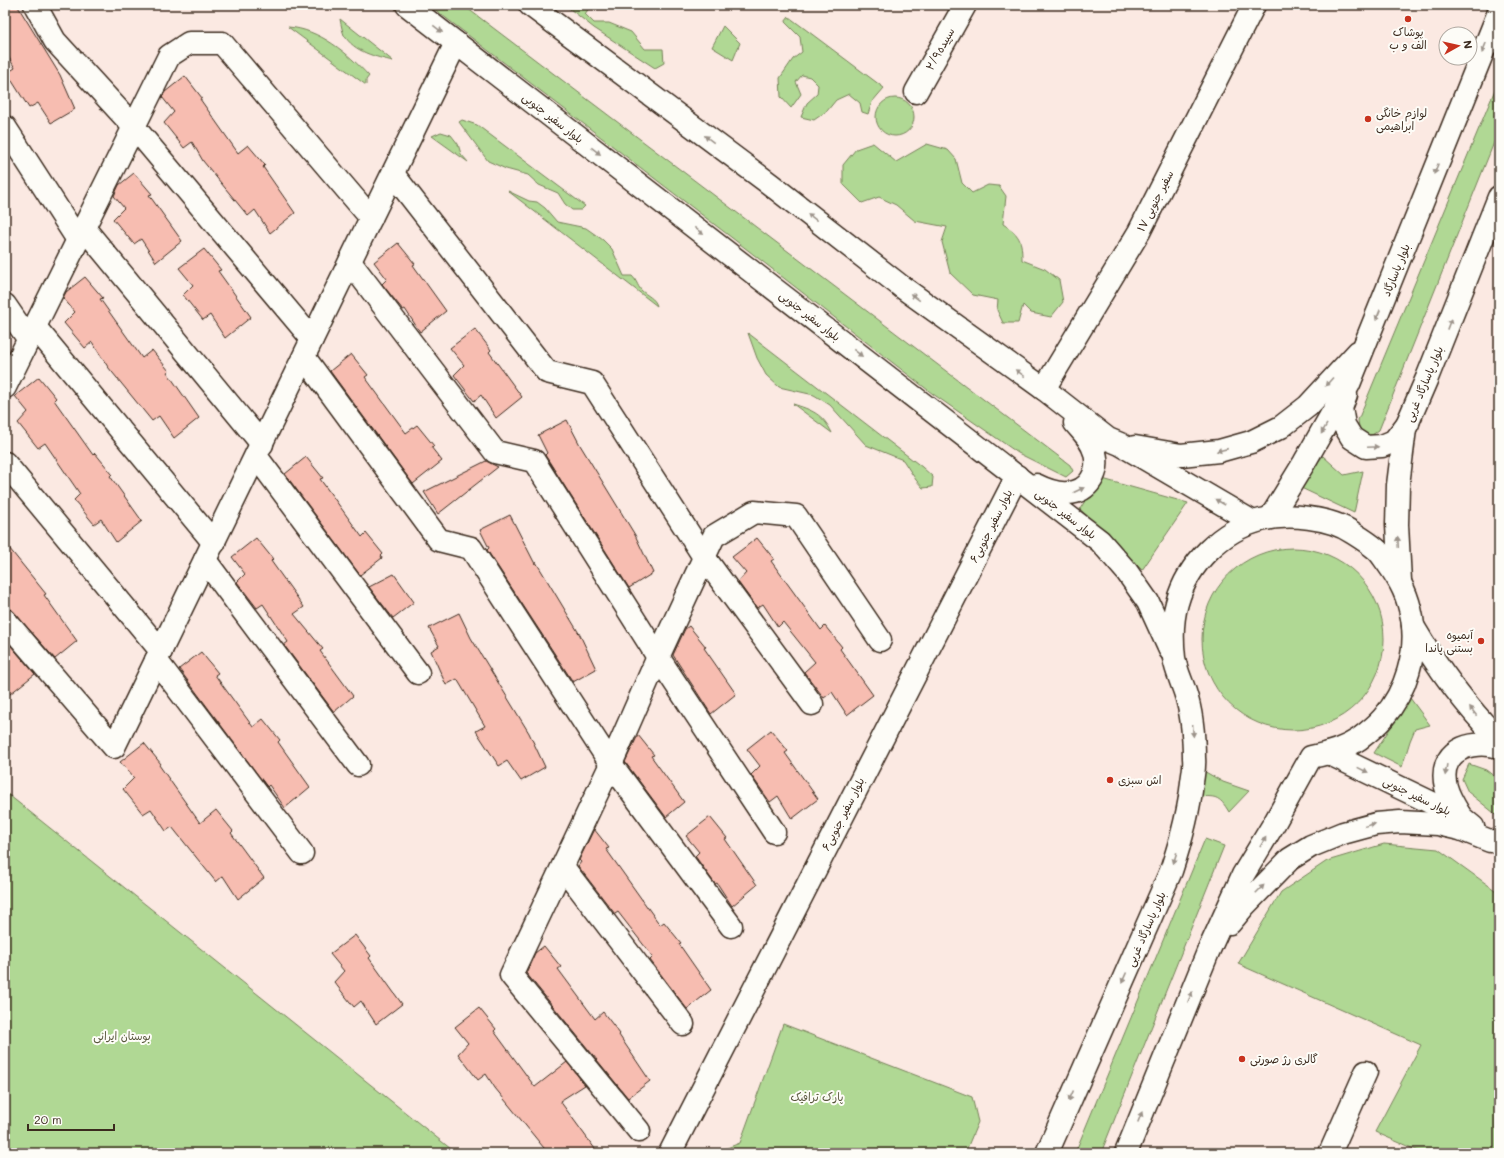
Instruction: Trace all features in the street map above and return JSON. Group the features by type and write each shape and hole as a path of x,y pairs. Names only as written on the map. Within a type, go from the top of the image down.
{"street":[{"path":"35,5 55,41 134,127 308,348 439,540 471,548 611,764 731,926"},
{"name":"بلوار سفیر جنوبی","path":"407,5 1100,540 1127,572 1148,602 1174,660"},
{"path":"530,5 770,184 902,287 1044,389 1108,439 1262,520"},
{"name":"سپیده۲/۹","path":"916,92 964,5"},
{"name":"سفیر جنوبی ۱۷","path":"1044,389 1139,232 1254,5"},
{"name":"بلوار پاسارگاد","path":"1262,520 1304,463 1349,384 1499,12"},
{"path":"8,378 32,333 169,56 189,43 222,43 371,218"},
{"path":"5,620 114,747 456,43"},
{"path":"5,126 81,234 259,450 418,673"},
{"path":"393,174 547,372 592,383 704,557 812,704"},
{"name":"بلوار پاسارگاد غربی","path":"1400,581 1397,525 1398,485 1405,429 1495,220 1499,197"},
{"path":"350,262 495,452 534,461 658,657 774,832"},
{"path":"5,305 32,333 209,551 358,765"},
{"path":"1120,444 1181,455 1219,451 1251,442 1280,427 1308,406 1366,344"},
{"path":"1349,384 1342,408 1344,425 1352,438 1366,447 1382,446 1394,441 1408,423"},
{"path":"1017,476 1043,488 1064,493 1082,490 1093,479 1097,466 1095,452 1090,440 1044,389"},
{"path":"5,463 159,656 302,853"},
{"name":"بلوار سفیر جنوبی۶","path":"670,1153 1017,476"},
{"path":"639,1131 511,975 611,764 658,657 714,536 754,512 796,516 880,640"},
{"path":"1126,1153 1208,952 1243,875 1275,822 1319,755 1358,740 1383,718 1401,690 1408,672 1412,659 1414,626 1409,603 1400,581 1378,550 1346,528 1309,517 1262,520 1228,534 1206,553 1188,576 1177,602 1172,631 1174,660"},
{"path":"1414,626 1436,663 1479,720 1499,740"},
{"name":"بلوار پاسارگاد غربی","path":"1047,1153 1172,871 1185,826 1195,761 1192,722 1185,692 1174,660"},
{"path":"1461,817 1451,802 1446,785 1445,770 1450,756 1459,749 1469,745 1484,744 1499,747"},
{"name":"بلوار سفیر جنوبی","path":"1319,755 1461,817 1494,845"},
{"path":"1208,952 1245,904 1290,859 1311,846 1343,832 1376,824 1400,822 1438,824 1460,829 1494,845"},
{"path":"563,867 683,1024"},
{"path":"1330,1153 1366,1072"}],"green space":[{"path":"429,5 463,5 1070,465 1073,471 1066,477 1018,453 933,394"},
{"path":"565,5 591,5 585,14 594,23 609,23 631,32 645,49 663,49 664,63 655,68 594,28"},
{"path":"789,17 884,88 872,102 868,114 862,112 860,103 849,94 836,100 827,111 814,120 801,117 807,103 817,94 818,85 810,77 802,75 796,82 801,94 791,108 781,97 780,78 793,59 802,52 800,37 785,22"},
{"path":"340,19 393,61 366,53 353,46 344,35"},
{"path":"723,26 740,43 733,60 712,47"},
{"path":"288,27 311,32 322,37 342,51 369,76 366,80 366,85"},
{"path":"1499,80 1499,130 1379,430 1372,435 1364,435 1359,427 1358,420"},
{"path":"891,98 899,98 909,103 913,110 913,124 909,131 899,136 891,136 881,131 879,128 876,121 876,113 881,103 884,101"},
{"path":"462,120 477,125 585,206 581,210 572,210 565,204 558,193 539,185 528,175 506,169 488,161 459,122"},
{"path":"441,132 451,135 458,144 461,154 468,162 432,136"},
{"path":"873,143 896,162 927,144 948,150 956,159 962,183 972,193 988,185 999,186 1006,196 1003,224 1013,231 1019,239 1022,260 1045,269 1059,280 1063,302 1051,317 1031,313 1023,305 1018,323 1003,323 997,310 998,300 973,295 950,273 942,242 947,227 915,221 896,205 879,197 862,203 843,184 843,165 856,149"},
{"path":"508,191 529,201 537,202 545,208 557,222 586,228 603,240 612,249 624,276 632,276 641,290 653,299 657,306"},
{"path":"748,333 922,467 933,477 932,487 923,488 903,460 866,445 830,405 814,395 779,387 766,375 757,358"},
{"path":"793,404 806,408 821,417 832,433"},
{"path":"1323,456 1344,475 1363,471 1354,513 1297,486"},
{"path":"1099,478 1188,503 1142,570 1080,509"},
{"path":"1284,548 1302,548 1328,555 1344,563 1363,581 1369,588 1377,604 1384,630 1384,648 1377,674 1369,690 1351,709 1344,715 1319,726 1302,730 1284,730 1258,723 1242,715 1217,690 1209,674 1204,657 1202,648 1202,630 1209,604 1217,588 1242,563 1258,555 1275,550"},
{"path":"1410,698 1430,725 1415,729 1402,767 1374,753"},
{"path":"1469,764 1486,770 1499,780 1499,817 1468,792 1462,779"},
{"path":"1202,770 1223,782 1249,791 1229,812 1222,802 1216,798 1196,797"},
{"name":"بوستان ایرانی","path":"5,792 456,1153 5,1153"},
{"path":"1205,839 1224,846 1101,1153 1075,1153"},
{"path":"1384,844 1438,849 1499,893 1499,1153 1423,1153 1375,1132 1421,1045 1238,964 1281,892 1327,861"},
{"name":"پارک ترافیک","path":"783,1024 972,1097 978,1122 965,1153 714,1153 740,1143"}],"building":[{"path":"5,5 17,5 60,75 75,109 51,123 38,103 29,108 7,73 15,68 5,51"},
{"path":"185,76 202,98 200,99 238,153 248,145 265,165 263,167 295,213 270,233 255,210 248,216 203,161 192,142 184,148 164,123 174,112 162,97 165,92"},
{"path":"134,173 152,194 149,195 182,241 156,262 141,239 134,244 113,219 124,208 114,196 119,185"},
{"path":"398,243 415,264 413,265 446,311 420,332 405,309 403,310 382,284 387,279 374,262"},
{"path":"204,249 221,270 218,271 251,317 225,338 210,315 203,320 183,295 193,285 179,268"},
{"path":"85,277 103,298 100,299 142,358 152,350 169,371 167,372 199,418 174,438 159,416 152,421 108,367 92,342 85,348 64,323 75,312 63,298 66,292"},
{"path":"475,329 491,350 489,352 522,397 496,418 481,395 474,401 454,375 464,365 450,348"},
{"path":"351,354 368,375 365,377 406,433 417,425 434,446 431,447 442,461 413,484 330,371"},
{"path":"39,377 56,398 54,400 93,455 95,453 112,474 110,476 142,521 116,542 101,519 94,524 74,500 80,494 45,443 38,448 18,423 28,412 15,396"},
{"path":"567,420 580,445 635,535 653,573 629,588 545,455 547,453 538,435"},
{"path":"306,457 323,478 320,479 362,537 366,533 383,554 381,556 382,558 360,575 285,474"},
{"path":"486,461 498,467 438,514 424,492"},
{"path":"510,515 535,564 536,562 580,635 596,669 573,682 487,550 489,548 480,530"},
{"path":"256,538 273,559 271,561 304,607 294,614 323,649 320,651 353,696 334,712 284,645 288,642 263,604 257,608 237,582 245,574 232,557"},
{"path":"757,538 774,559 771,561 821,630 825,626 842,647 840,649 873,695 847,715 832,692 824,698 804,672 815,662 783,622 778,627 763,604 757,608 738,582 746,573 732,557"},
{"path":"5,543 46,594 44,595 77,641 55,659 14,612 9,608 5,608"},
{"path":"394,574 414,602 393,618 369,587"},
{"path":"459,613 471,638 529,733 545,767 521,781 507,761 499,766 476,731 485,726 457,679 446,685 431,651 439,646 429,628"},
{"path":"689,626 706,647 704,648 736,694 711,714 673,655 685,629"},
{"path":"5,639 35,674 5,698"},
{"path":"201,652 218,673 215,675 253,727 263,719 280,740 278,742 310,787 285,808 269,785 267,787 179,669"},
{"path":"771,730 788,751 785,753 818,799 792,819 778,796 770,802 751,775 760,766 747,749"},
{"path":"638,735 654,755 651,756 684,802 666,817 625,762"},
{"path":"144,743 161,764 159,765 200,823 216,810 233,831 231,833 264,878 238,899 223,876 216,882 172,827 166,831 151,809 143,814 123,789 134,778 120,762"},
{"path":"710,817 727,838 725,839 757,885 732,906 717,883 715,884 695,856 699,852 686,836"},
{"path":"594,829 609,848 606,849 660,925 664,922 681,943 679,944 711,990 687,1009 650,960 653,957 618,912 615,914 578,866 581,862 579,860"},
{"path":"355,935 371,956 369,958 402,1004 376,1024 361,1001 354,1007 334,982 344,971 330,954"},
{"path":"544,946 561,967 558,969 595,1019 603,1012 620,1034 619,1035 650,1081 628,1098 526,973 535,953"},
{"path":"479,1008 496,1029 494,1031 535,1087 567,1062 585,1085 560,1101 598,1153 548,1153 495,1088 486,1074 478,1080 458,1054 468,1043 455,1027"}],"place":[{"name":"پوشاک الف و ب","path":"1408,19"},
{"name":"لوازم خانگی ابراهیمی","path":"1368,119"},
{"name":"آبمیوه بستنی پاندا","path":"1481,641"},
{"name":"اش سبزی","path":"1110,780"},
{"name":"گالری رژ صورتی","path":"1242,1059"}]}
